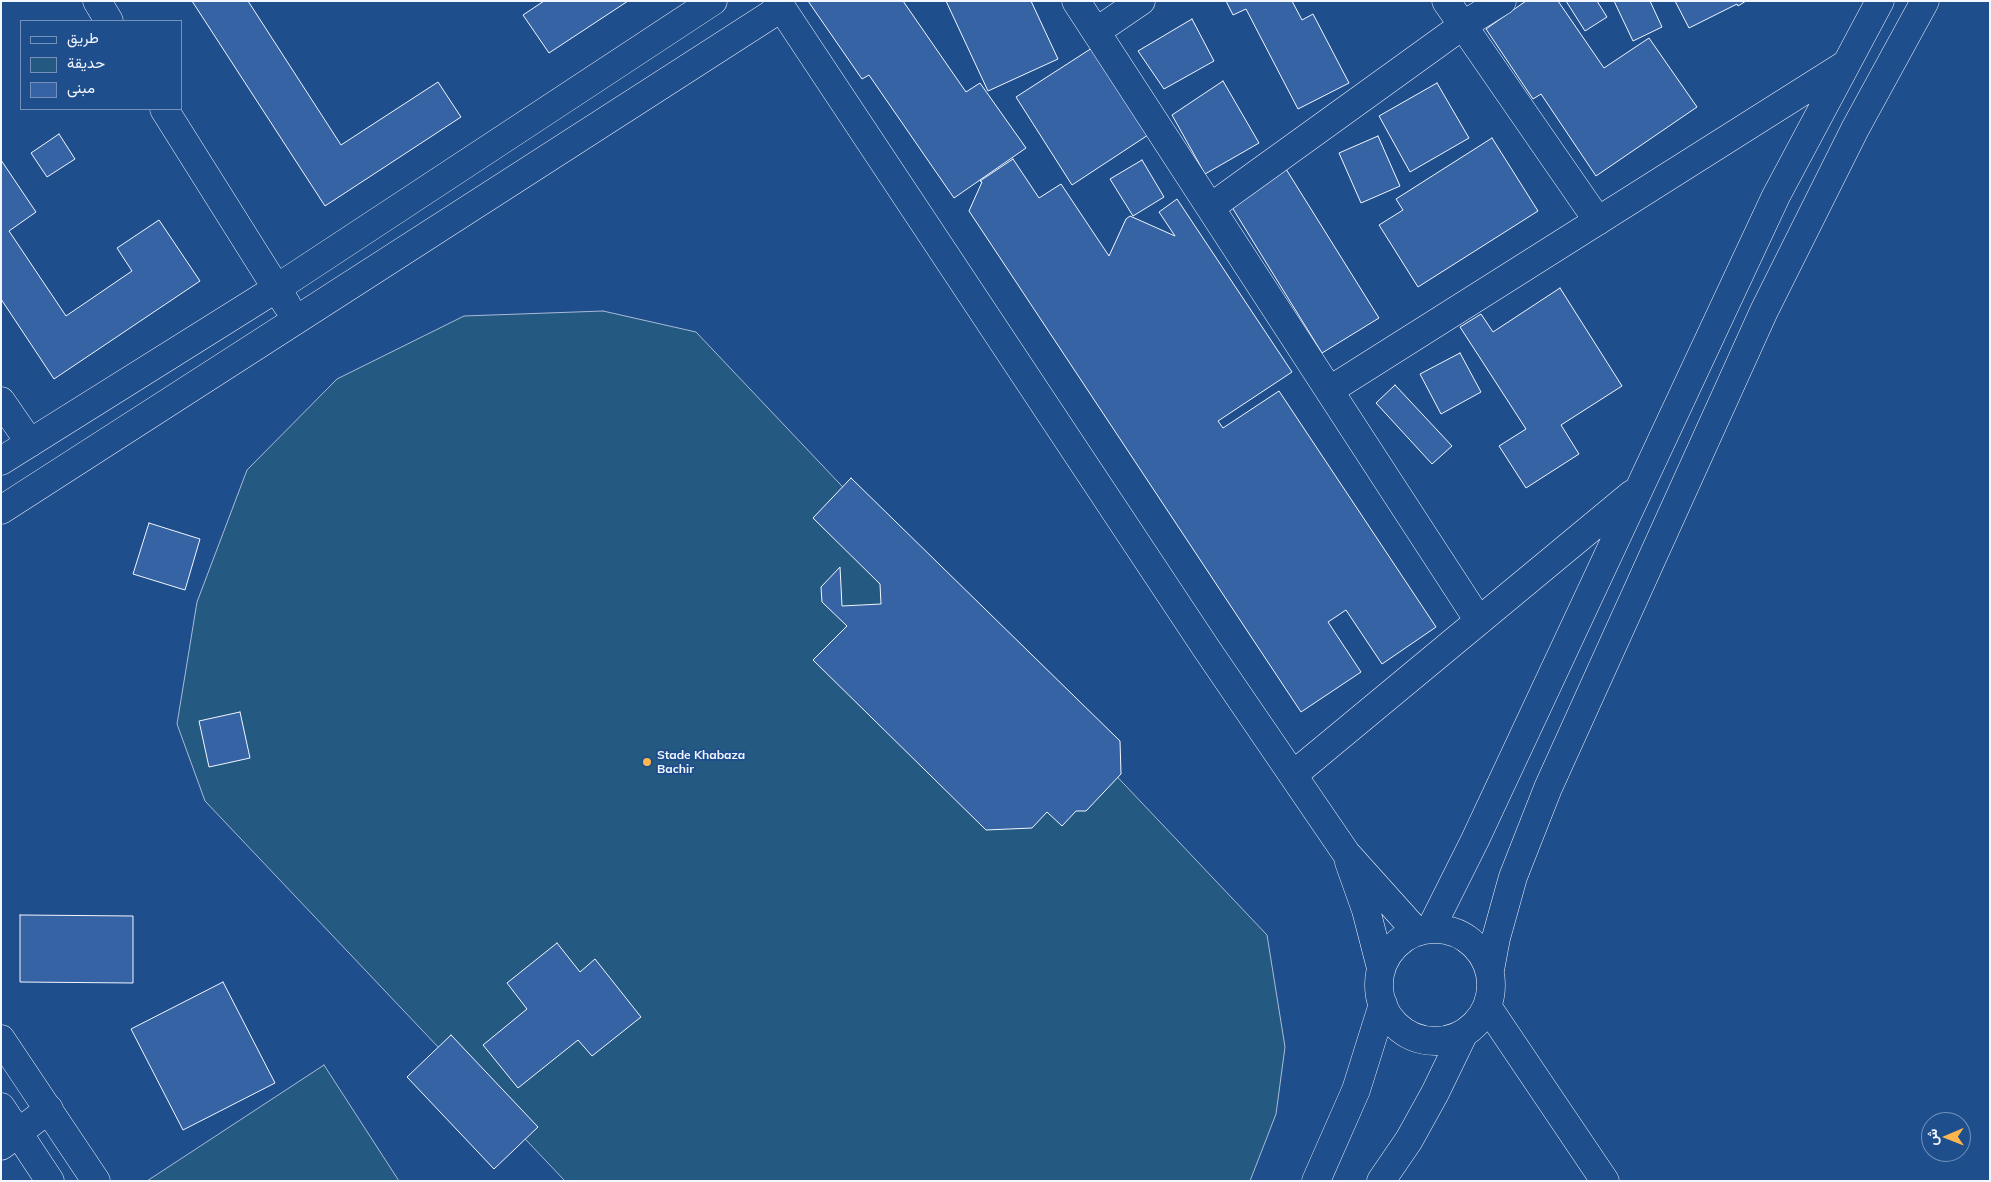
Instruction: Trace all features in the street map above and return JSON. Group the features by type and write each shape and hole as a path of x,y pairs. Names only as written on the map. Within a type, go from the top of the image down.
{"street":[{"path":"97,1 108,20"},
{"path":"1,461 277,288 713,1"},
{"path":"1076,1 1479,621"},
{"path":"1097,32 1141,1"},
{"path":"1446,1 1598,220"},
{"path":"1211,207 1462,26 1502,1"},
{"path":"1381,968 1394,946 1424,929 1472,848 1776,196 1880,1"},
{"path":"1346,853 1366,910 1381,968 1379,986 1383,1004 1393,1021 1407,1034 1426,1040 1446,1040 1464,1033 1478,1022 1487,1006 1491,988 1490,970 1498,928 1513,877 1548,788 1764,311 1855,129 1925,1"},
{"path":"1,510 297,321 779,5 1206,648 1346,853 1424,929 1461,934 1474,943 1484,956 1490,970"},
{"path":"1330,390 1846,64"},
{"path":"165,110 297,321"},
{"path":"1,401 30,443"},
{"path":"1293,775 1638,490"},
{"path":"1316,1181 1356,1090 1383,1004"},
{"path":"1487,1006 1605,1181"},
{"path":"1381,1181 1409,1140 1464,1033"},
{"path":"1,1039 96,1181"},
{"path":"1,1107 10,1140 50,1181"},
{"path":"10,1140 49,1109"}],"green space":[{"name":"Stade Khabaza Bachir","path":"603,311 696,332 1267,935 1285,1047 1276,1114 1250,1181 565,1181 205,801 177,724 197,602 247,470 337,379 464,316"},
{"path":"324,1065 399,1181 147,1181"}],"building":[{"path":"192,1 248,1 341,145 438,82 461,117 325,206"},
{"path":"544,1 628,1 549,53 523,15"},
{"path":"808,1 903,1 966,92 980,83 1026,148 954,198 869,75 862,79"},
{"path":"946,1 1031,1 1058,59 988,91"},
{"path":"1226,1 1292,1 1302,20 1313,14 1349,83 1298,109 1246,9 1233,15"},
{"path":"1526,1 1558,1 1604,68 1649,38 1697,107 1596,176 1541,94 1533,99 1486,29"},
{"path":"1566,1 1597,1 1607,17 1585,31"},
{"path":"1614,1 1650,1 1662,27 1633,41"},
{"path":"1675,1 1746,1 1689,28"},
{"path":"1192,19 1214,61 1164,89 1138,51"},
{"path":"1092,48 1148,135 1072,185 1016,97"},
{"path":"1223,81 1259,143 1205,174 1172,115"},
{"path":"1437,83 1469,138 1410,172 1379,116"},
{"path":"59,134 75,159 47,177 31,153"},
{"path":"1378,136 1400,186 1361,203 1339,153"},
{"path":"1492,138 1538,211 1418,287 1379,225 1403,210 1396,199"},
{"path":"1013,159 1039,198 1061,184 1109,256 1126,219 1130,216 1175,236 1159,212 1177,199 1292,372 1218,421 1223,428 1279,391 1436,627 1382,664 1346,610 1328,622 1361,672 1301,712 969,211 982,182 980,181"},
{"path":"1,160 36,212 9,231 66,316 132,271 117,248 159,220 200,281 54,379 1,299"},
{"path":"1142,160 1164,197 1133,216 1110,179"},
{"path":"1286,169 1379,318 1322,353 1230,204"},
{"path":"1560,288 1622,386 1561,425 1579,454 1526,488 1499,446 1526,429 1460,327 1481,314 1493,332"},
{"path":"1460,353 1481,392 1441,414 1420,374"},
{"path":"1395,385 1452,446 1432,464 1376,403"},
{"path":"851,478 1120,741 1121,774 1086,811 1076,811 1062,826 1047,812 1032,828 986,830 813,660 847,626 822,602 821,587 840,567 842,606 881,604 880,584 813,518"},
{"path":"149,523 200,539 185,590 133,574"},
{"path":"240,712 250,758 209,767 199,721"},
{"path":"20,915 133,916 133,983 20,982"},
{"path":"557,943 580,972 595,959 641,1017 592,1056 578,1040 518,1088 483,1045 527,1009 507,983"},
{"path":"223,982 275,1083 183,1130 131,1029"},
{"path":"451,1035 538,1127 494,1169 407,1077"}],"place":[{"name":"Stade Khabaza Bachir","path":"647,762"}]}
